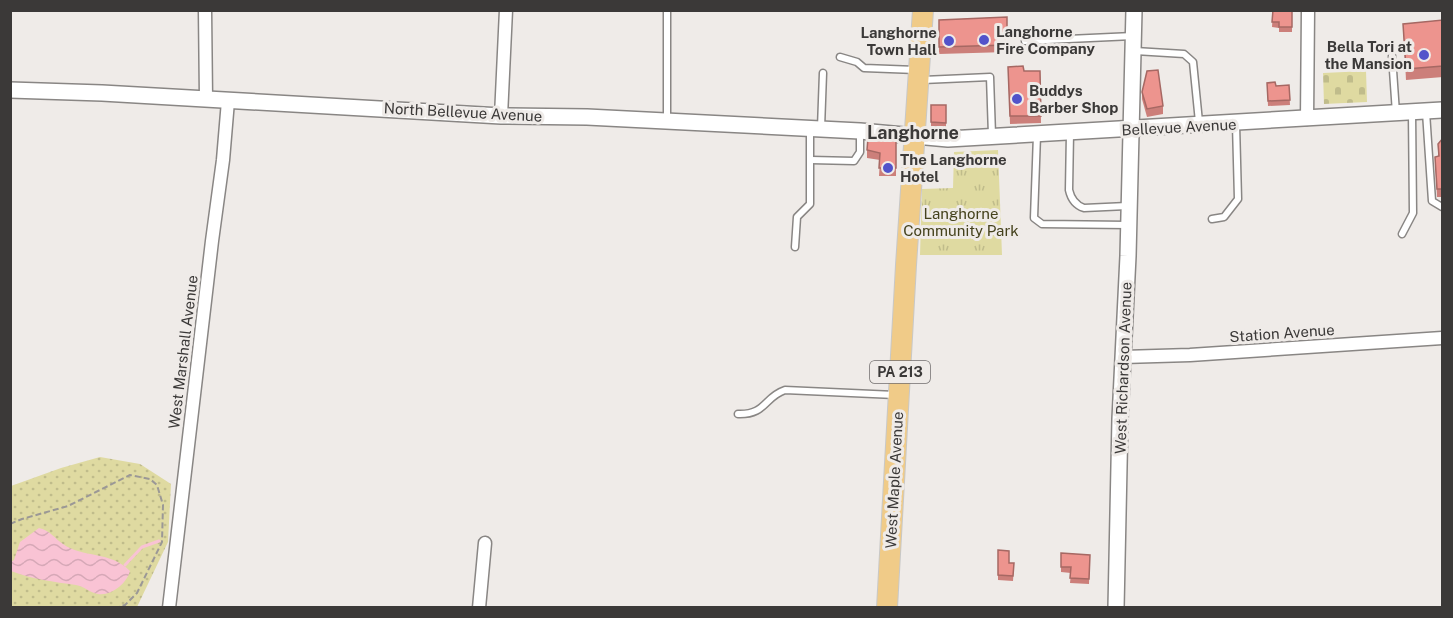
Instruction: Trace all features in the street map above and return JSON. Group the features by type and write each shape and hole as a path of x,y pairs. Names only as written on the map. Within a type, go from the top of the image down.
{"main road":[{"name":"PA 213","path":"915,137 923,10"},
{"name":"West Maple Avenue","path":"887,607 915,137"}],"street":[{"path":"205,10 206,99"},
{"path":"501,116 506,10"},
{"name":"West Richardson Avenue","path":"1116,608 1134,10"},
{"path":"1307,119 1308,10"},
{"name":"North Bellevue Avenue","path":"10,90 501,116 587,117 860,131 915,137"},
{"name":"West Marshall Avenue","path":"169,608 212,241 224,160 228,101"},
{"name":"Bellevue Avenue","path":"915,137 948,139 992,137 1443,110"},
{"name":"Station Avenue","path":"1123,357 1443,338"},
{"path":"479,608 485,543"},
{"path":"887,607 902,608"}],"lane":[{"path":"667,10 667,122"},
{"path":"1025,41 1133,44 1184,54 1193,62 1199,126"},
{"path":"1392,56 1396,114"},
{"path":"840,57 857,62 864,69 919,75 990,77 992,137"},
{"path":"795,247 797,217 810,204 811,160 822,73"},
{"path":"1419,112 1432,201 1443,207"},
{"path":"1402,234 1413,213 1419,112"},
{"path":"1212,219 1224,218 1238,198 1236,124"},
{"path":"811,160 854,161 860,152 860,131"},
{"path":"1070,133 1069,190 1071,198 1084,208 1128,206"},
{"path":"1038,134 1034,218 1042,224 1128,225"},
{"path":"738,414 757,411 778,392 785,390 899,395"}],"path":[{"path":"10,524 68,506 130,475 150,479 157,484 163,505 162,542 137,592 125,605 116,608"}],"green space":[{"path":"1366,71 1367,102 1324,104 1323,73"},
{"name":"Langhorne Community Park","path":"998,150 1002,255 920,255 922,189 953,188 954,152"},
{"path":"100,457 140,464 171,484 168,542 137,607 11,608 11,486"}],"water":[{"path":"39,528 71,548 114,560 130,571 128,576 113,591 98,594 79,586 11,571 11,562 14,560 20,542"}],"building":[{"path":"1273,10 1292,10 1292,27 1279,27 1279,22 1272,22"},
{"path":"1007,17 1007,45 939,47 939,20"},
{"name":"Bella Tori at the Mansion","path":"1443,20 1443,66 1406,69 1403,24"},
{"path":"1023,66 1024,71 1040,71 1041,116 1010,116 1008,67"},
{"path":"1158,70 1163,106 1147,109 1142,92 1147,71"},
{"path":"1275,82 1276,86 1289,85 1290,100 1268,101 1267,83"},
{"path":"931,105 946,105 946,123 931,122"},
{"name":"The Langhorne Hotel","path":"868,138 896,141 896,168 879,168 880,153 867,150"},
{"path":"1443,138 1443,189 1437,189 1435,157 1439,156 1438,144"},
{"path":"998,550 1009,551 1009,563 1014,563 1013,576 998,575"},
{"path":"1061,553 1090,555 1089,579 1070,578 1071,567 1061,567"}],"waterway":[{"path":"125,565 142,547 159,541"}],"place":[{"name":"Langhorne Fire Company","path":"984,40"},
{"name":"Langhorne Town Hall","path":"949,41"},
{"name":"Bella Tori at the Mansion","path":"1424,55"},
{"name":"Buddys Barber Shop","path":"1017,99"},
{"name":"The Langhorne Hotel","path":"888,168"}],"district":[{"name":"Langhorne","path":"913,132"}]}
